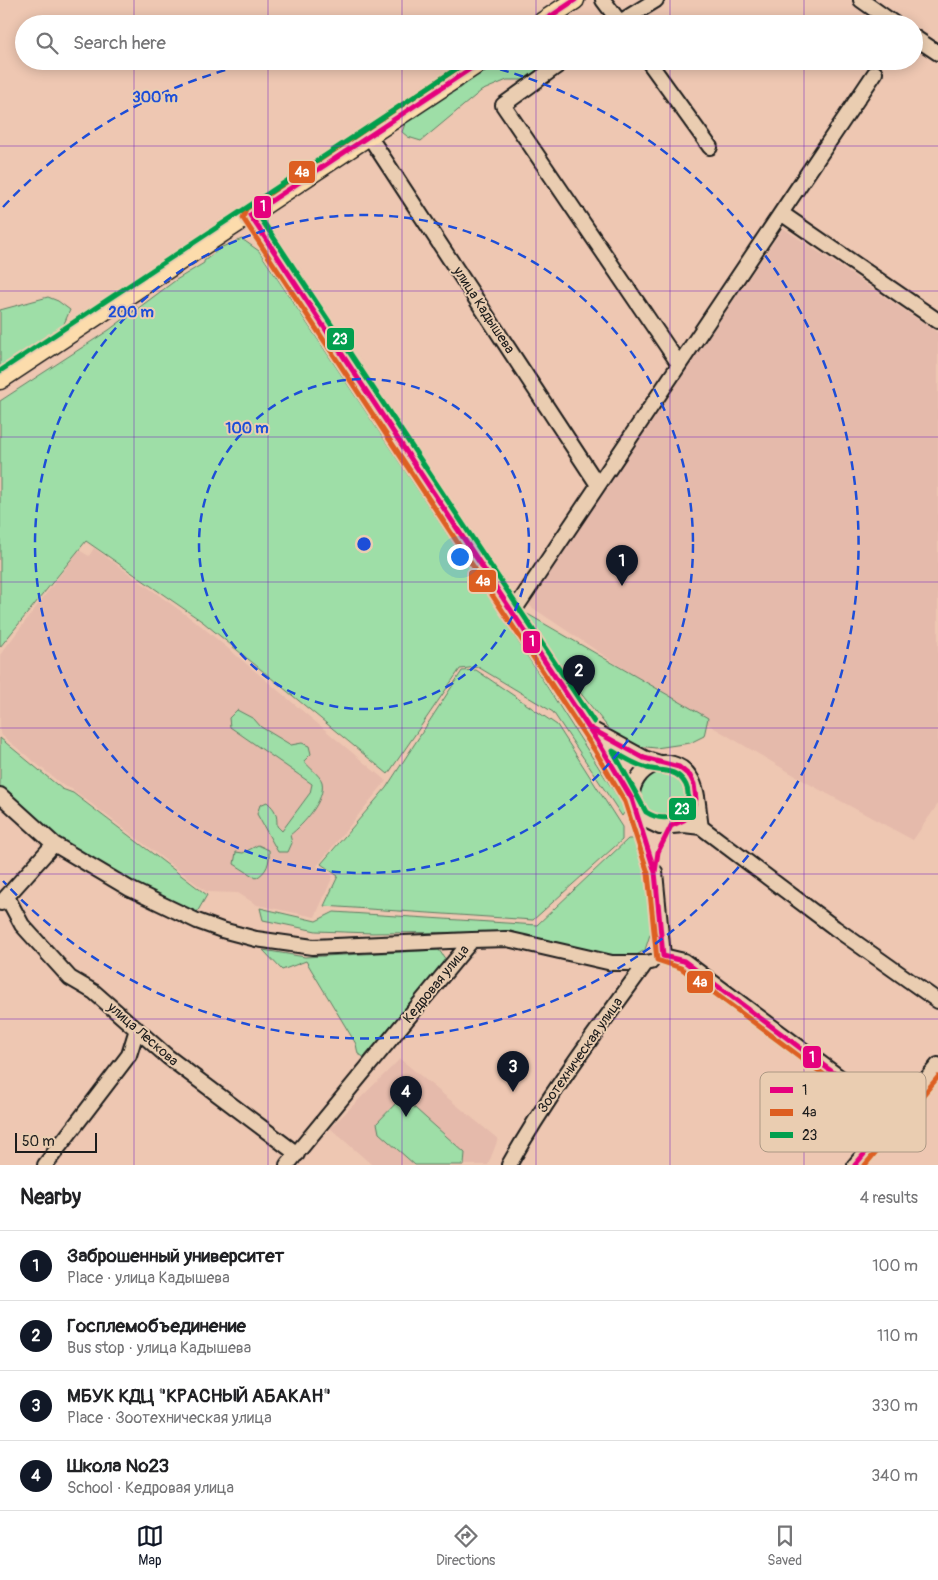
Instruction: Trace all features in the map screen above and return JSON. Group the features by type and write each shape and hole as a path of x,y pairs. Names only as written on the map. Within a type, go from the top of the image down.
{"main road":[{"path":"552,15 574,0"},
{"path":"0,380 468,70"}],"street":[{"path":"603,0 613,15"},
{"path":"632,15 656,0"},
{"path":"861,0 883,15"},
{"path":"923,43 938,53"},
{"path":"552,70 503,105 679,364"},
{"path":"654,70 710,147"},
{"path":"513,612 875,73"},
{"name":"улица Кадышева","path":"369,136 598,485"},
{"path":"781,213 938,321"},
{"path":"250,215 600,745 632,799 638,814 646,822 660,827 684,825 701,827 835,928 938,1001"},
{"path":"588,728 644,758 674,765 686,772 694,784 701,827"},
{"path":"632,799 633,784 638,775 646,768 660,763"},
{"path":"0,796 54,844 130,890 197,921 256,939 313,947 472,940"},
{"path":"671,826 688,816 696,799"},
{"path":"4,900 54,844"},
{"path":"655,872 663,956"},
{"name":"улица Лескова","path":"4,900 22,925 65,973 94,992 228,1104 297,1154"},
{"name":"Кедровая улица","path":"288,1165 472,940 507,939 612,963 646,963"},
{"path":"646,963 663,956 684,960 833,1072"},
{"name":"Зоотехническая улица","path":"508,1165 534,1120 646,963"},
{"path":"45,1165 129,1054 137,1029"},
{"path":"926,1079 938,1065"},
{"path":"855,1165 866,1152"}],"shaded area":[{"path":"783,228 938,333 938,804 913,840 811,785 699,719 527,604"},
{"path":"94,548 200,625 386,781 317,866 333,876 315,917 257,905 238,893 207,892 72,789 64,786 0,734 0,655 79,550 89,556"},
{"path":"400,1059 498,1139 488,1165 372,1165 330,1128"}],"green space":[{"path":"480,70 537,70 524,80 507,80 481,91 421,141 408,137 402,132 406,121 441,97 461,88"},
{"path":"242,239 259,251 501,615 626,810 622,816 553,712 478,667 460,669 388,774 203,622 86,541 0,647 0,401 109,330 176,280 204,263 222,247"},
{"path":"48,297 58,301 70,310 63,326 0,369 0,310"},
{"path":"517,608 708,718 704,736 690,743 656,748 638,746 610,730 520,617"},
{"path":"476,670 557,725 622,827 622,840 533,920 324,906 338,876 321,864 386,788 462,671"},
{"path":"237,710 254,719 261,727 291,745 302,743 309,746 311,754 304,761 322,782 321,796 317,804 307,819 290,835 292,843 288,852 278,852 257,814 260,805 267,802 272,807 276,815 277,826 282,831 310,793 312,784 230,727 229,718"},
{"path":"0,738 62,789 73,793 207,895 196,914 163,899 60,840 0,789"},
{"path":"659,770 669,770 681,777 688,789 688,799 681,811 669,818 659,818 651,814 644,807 640,799 640,789 644,781 651,774"},
{"path":"628,839 635,839 644,861 653,925 645,950 633,957 611,955 529,936 495,932 372,933 316,931 263,920 260,908 316,921 334,912 537,925"},
{"path":"258,845 269,850 269,859 265,870 256,878 234,864 236,852 243,853"},
{"path":"263,950 305,957 439,950 446,960 364,1057 358,1054 356,1044 306,961 282,970"},
{"path":"398,1101 407,1101 465,1153 464,1165 415,1165 379,1133 377,1123"}],"transit line":[{"name":"1","path":"552,15 575,0"},
{"name":"4а","path":"454,70 246,209 243,218 594,749 625,802 648,873 657,960 681,968 820,1072"},
{"name":"23","path":"0,371 454,70"},
{"name":"1","path":"468,70 250,215 600,745 632,799 655,872"},
{"name":"23","path":"256,211 594,722"},
{"name":"1","path":"590,728 644,758 679,767 690,776 694,784 696,799 691,813 684,820 671,826 658,852 655,872 663,956 684,961 832,1072"},
{"name":"23","path":"613,751 630,761 651,769 677,774 686,785 688,794 687,802 682,810 667,818 657,817 646,812 613,751"},
{"name":"4а","path":"926,1091 938,1077"},
{"name":"1","path":"855,1165 866,1152"},
{"name":"4а","path":"865,1165 876,1152"}],"place":[{"name":"Заброшенный университет","path":"622,586"},
{"name":"Госплемобъединение","path":"579,696"},
{"name":"МБУК КДЦ \"КРАСНЫЙ АБАКАН\"","path":"513,1092"},
{"name":"Школа №23","path":"406,1117"}]}
